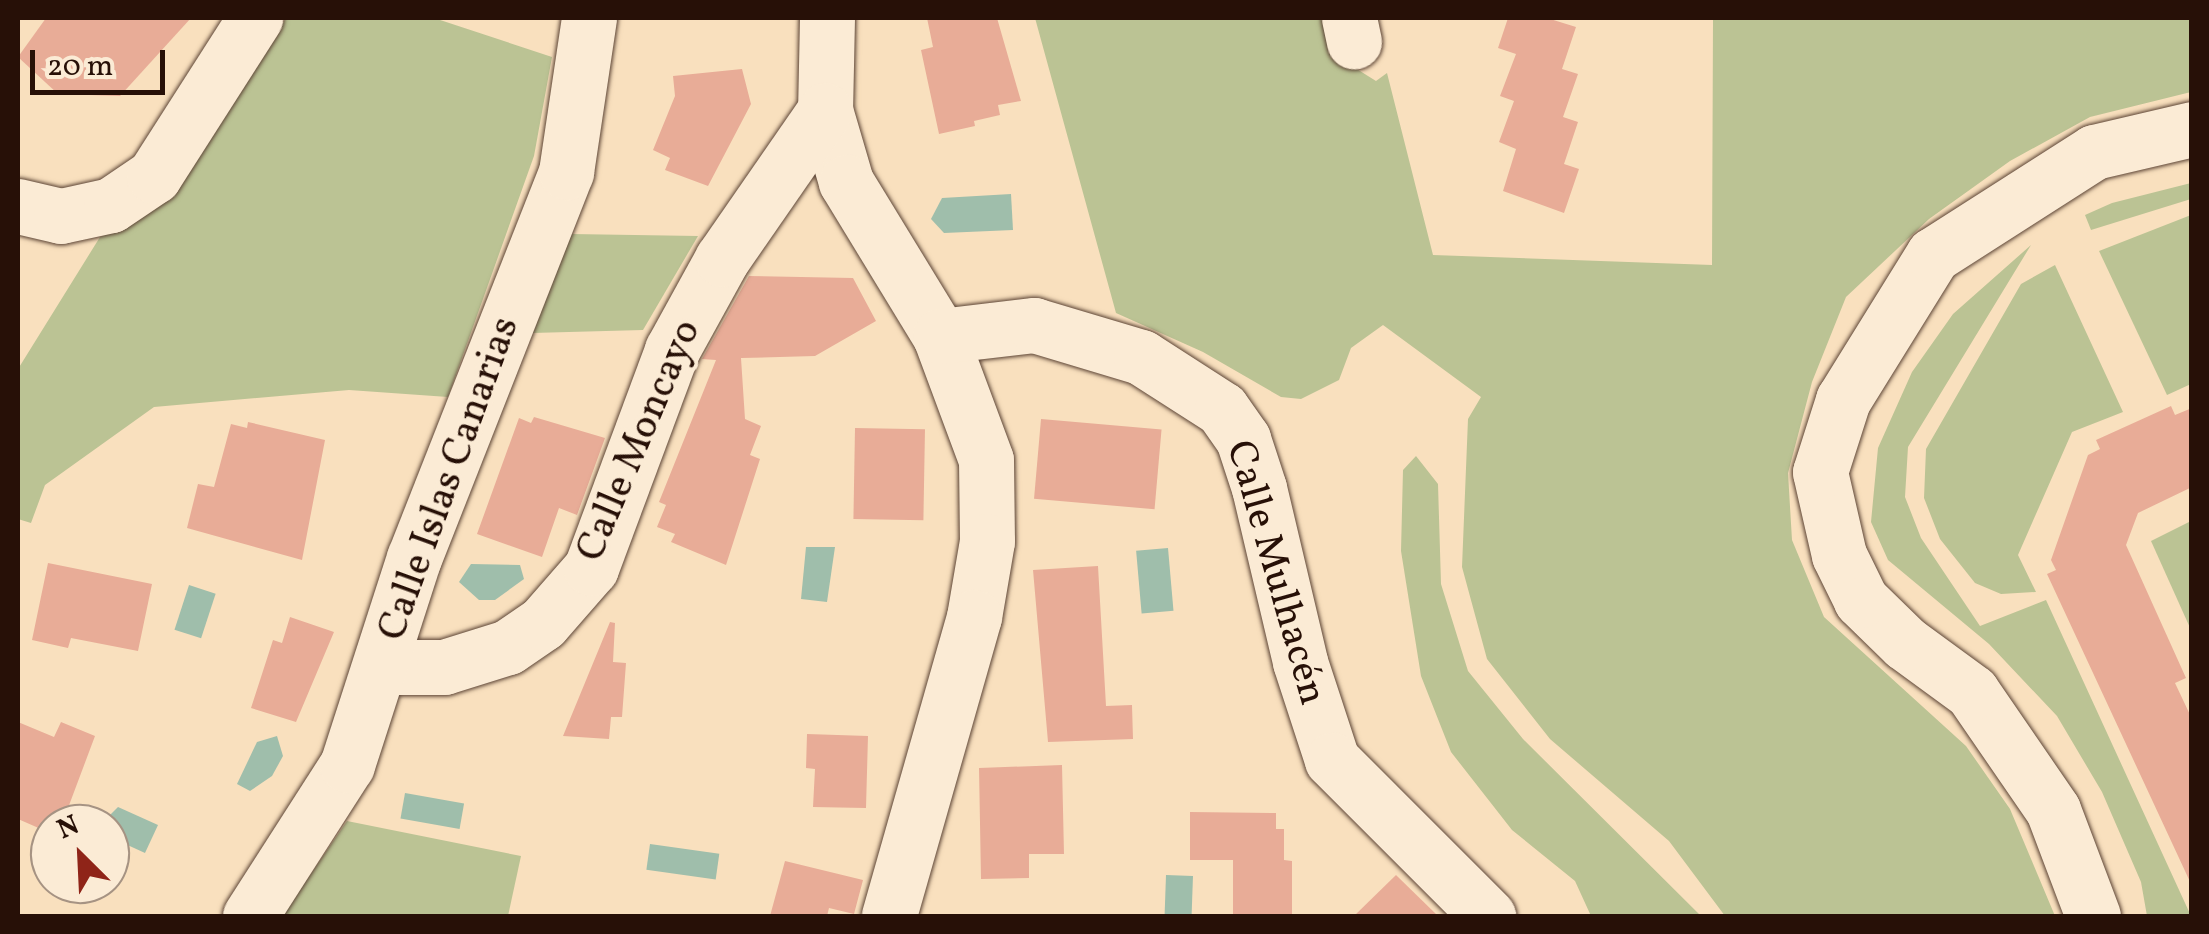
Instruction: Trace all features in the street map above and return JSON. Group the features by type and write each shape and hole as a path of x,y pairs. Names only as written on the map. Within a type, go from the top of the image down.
{"street":[{"path":"18,206 61,216 111,205 154,176 255,18"},
{"name":"Calle Islas Canarias","path":"250,916 346,765 382,667 414,558 566,172 589,18"},
{"path":"826,18 825,110 846,182 940,336 986,460 987,541 974,617 889,916"},
{"name":"Calle Moncayo","path":"382,667 444,667 508,648 544,622 591,568 672,350 722,259 825,110"},
{"path":"2093,916 2054,810 1972,692 1905,643 1861,600 1839,555 1820,472 1843,400 1934,255 2094,152 2192,129"},
{"name":"Calle Mulhacén","path":"940,336 1034,325 1141,356 1222,409 1243,438 1300,662 1332,760 1488,916"}],"shaded area":[{"path":"286,18 434,18 552,57 534,156 448,397 349,390 154,407 45,485 31,523 18,519 18,369 100,237 132,224 183,178"},
{"path":"1035,18 1323,18 1352,66 1376,81 1387,73 1433,255 1712,265 1713,18 2191,18 2191,92 2090,117 2010,161 1929,219 1846,297 1812,382 1788,473 1792,540 1824,617 1966,746 2010,809 2055,916 1725,916 1669,841 1550,739 1487,659 1462,567 1468,419 1481,397 1383,325 1351,348 1339,380 1301,399 1281,397 1203,352 1116,313"},
{"path":"2191,183 2191,199 2091,230 2085,215 2112,203"},
{"path":"1011,194 1013,230 944,233 931,219 942,198"},
{"path":"2191,215 2191,384 2167,395 2099,251"},
{"path":"571,234 698,236 643,330 532,333"},
{"path":"2031,245 1908,447 1905,497 1921,538 1980,626 2046,600 2191,916 2147,916 2141,882 2102,792 2057,716 1989,644 1888,560 1871,522 1878,448 1912,372 1953,314"},
{"path":"2055,265 2123,412 2072,432 2018,555 2036,592 2001,594 1975,583 1940,539 1924,498 1926,449 2021,284"},
{"path":"1416,456 1438,484 1441,584 1468,671 1523,739 1701,916 1591,916 1575,881 1512,830 1451,752 1421,676 1401,551 1403,470"},
{"path":"2191,521 2191,630 2151,541"},
{"path":"806,547 835,547 827,602 801,599"},
{"path":"1168,548 1173,611 1142,614 1136,551"},
{"path":"471,564 520,565 524,579 495,600 479,600 459,582"},
{"path":"189,585 216,594 201,638 174,630"},
{"path":"277,736 283,756 272,776 250,791 237,784 257,742"},
{"path":"405,793 464,803 460,829 400,819"},
{"path":"130,812 158,825 145,853 130,846"},
{"path":"347,821 521,856 508,916 282,916"},
{"path":"650,844 719,854 716,879 646,870"},
{"path":"1166,875 1193,876 1192,916 1165,916"}],"building":[{"path":"46,18 191,18 120,96 58,94 18,57"},
{"path":"927,18 997,18 1021,101 998,105 1000,115 974,121 975,126 939,134 921,50 933,47"},
{"path":"1508,18 1547,18 1576,27 1562,69 1578,74 1563,117 1578,122 1564,164 1579,169 1564,213 1503,191 1516,149 1499,142 1514,101 1500,96 1516,54 1498,48"},
{"path":"742,69 751,104 708,186 665,170 670,158 653,150 675,96 673,76"},
{"path":"749,276 853,278 876,321 815,356 741,358 745,419 761,426 750,455 760,459 726,565 671,542 675,534 657,527 666,505 659,502 716,360 702,359"},
{"path":"2171,406 2175,415 2192,408 2192,487 2138,513 2126,545 2186,678 2175,683 2192,719 2192,886 2047,574 2056,570 2051,560 2088,455 2100,449 2096,440"},
{"path":"534,417 605,438 577,515 559,508 542,557 477,534 519,418 531,423"},
{"path":"1041,419 1162,430 1155,509 1034,499"},
{"path":"248,422 325,440 302,560 187,528 198,484 214,487 231,424 247,428"},
{"path":"855,428 925,429 923,520 853,519"},
{"path":"48,563 152,584 138,651 71,638 68,648 32,640"},
{"path":"1098,566 1106,706 1132,705 1133,739 1048,742 1033,570"},
{"path":"290,617 334,632 296,722 251,708 273,640 282,643"},
{"path":"610,622 615,623 613,662 626,663 622,717 611,717 609,739 563,736"},
{"path":"18,722 54,737 61,722 95,736 70,804 30,804 30,824 18,819"},
{"path":"807,734 868,736 866,808 813,807 815,769 806,768"},
{"path":"1062,765 1064,854 1029,854 1029,878 981,879 979,768"},
{"path":"1190,812 1276,813 1276,829 1284,829 1284,860 1292,861 1292,916 1233,916 1233,860 1190,860"},
{"path":"785,861 863,880 854,914 829,908 827,916 770,916"},
{"path":"1396,875 1438,916 1354,916"}]}
